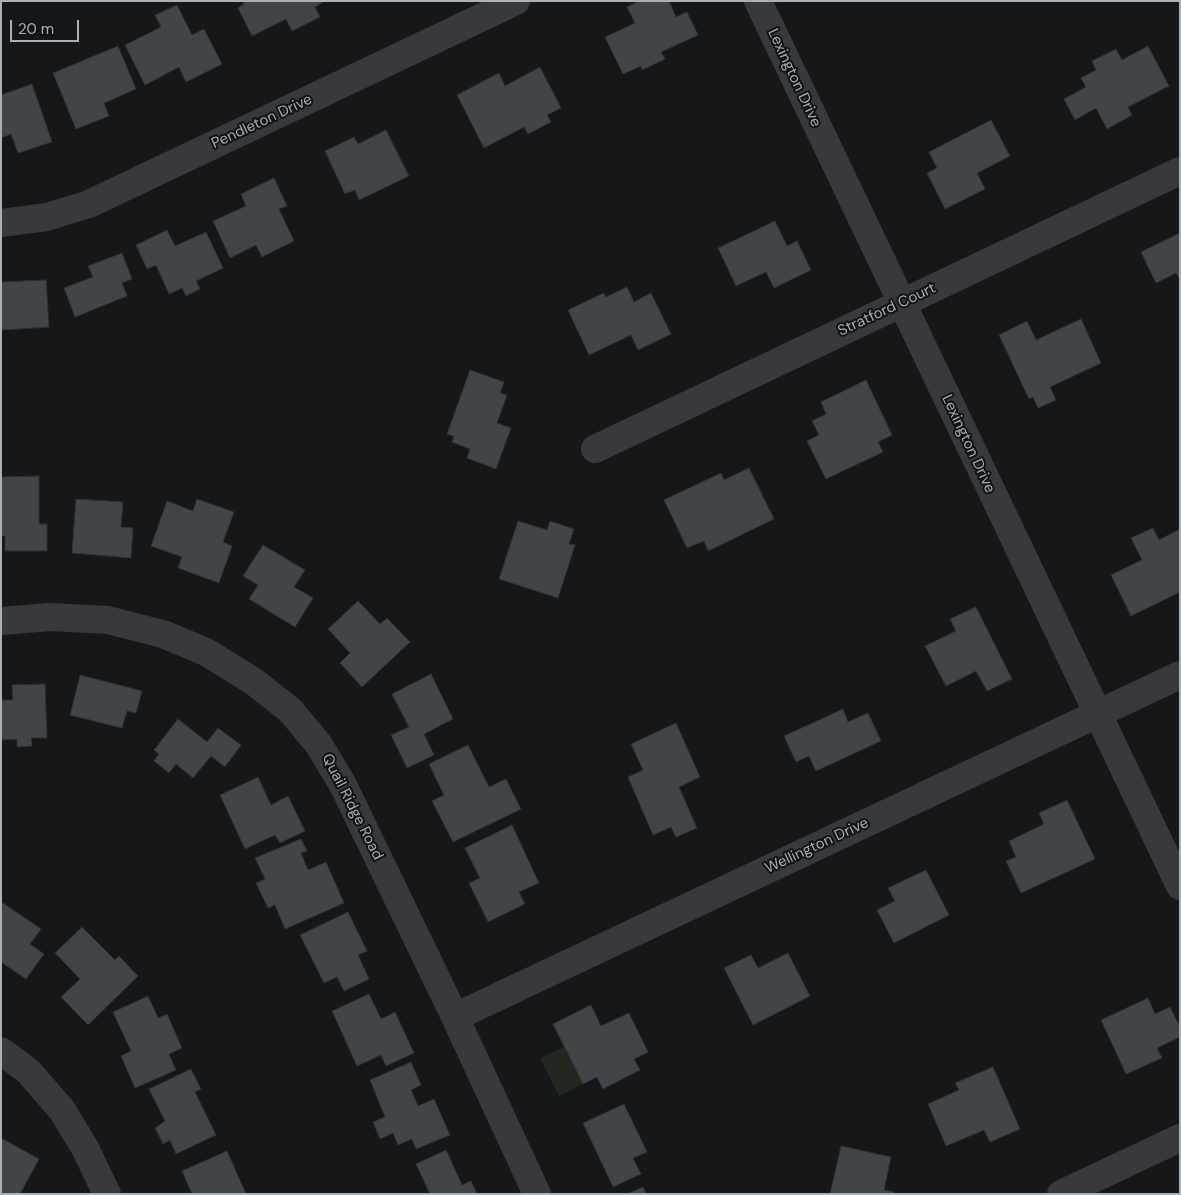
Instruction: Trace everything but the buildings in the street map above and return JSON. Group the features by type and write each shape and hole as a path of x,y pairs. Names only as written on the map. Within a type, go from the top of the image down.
{"street":[{"name":"Pendleton Drive","path":"1,223 47,217 89,204 516,1"},
{"name":"Lexington Drive","path":"758,1 1180,886"},
{"name":"Stratford Court","path":"595,449 1180,171"},
{"name":"Quail Ridge Road","path":"1,621 50,617 108,620 163,634 206,652 253,681 290,710 319,745 343,785 455,1017 537,1194"},
{"name":"Wellington Drive","path":"455,1017 1180,675"},
{"path":"1,1051 28,1070 62,1110 85,1148 107,1194"},
{"path":"1061,1194 1180,1138"}],"shaded area":[{"path":"564,1047 583,1084 559,1096 540,1058"}]}
